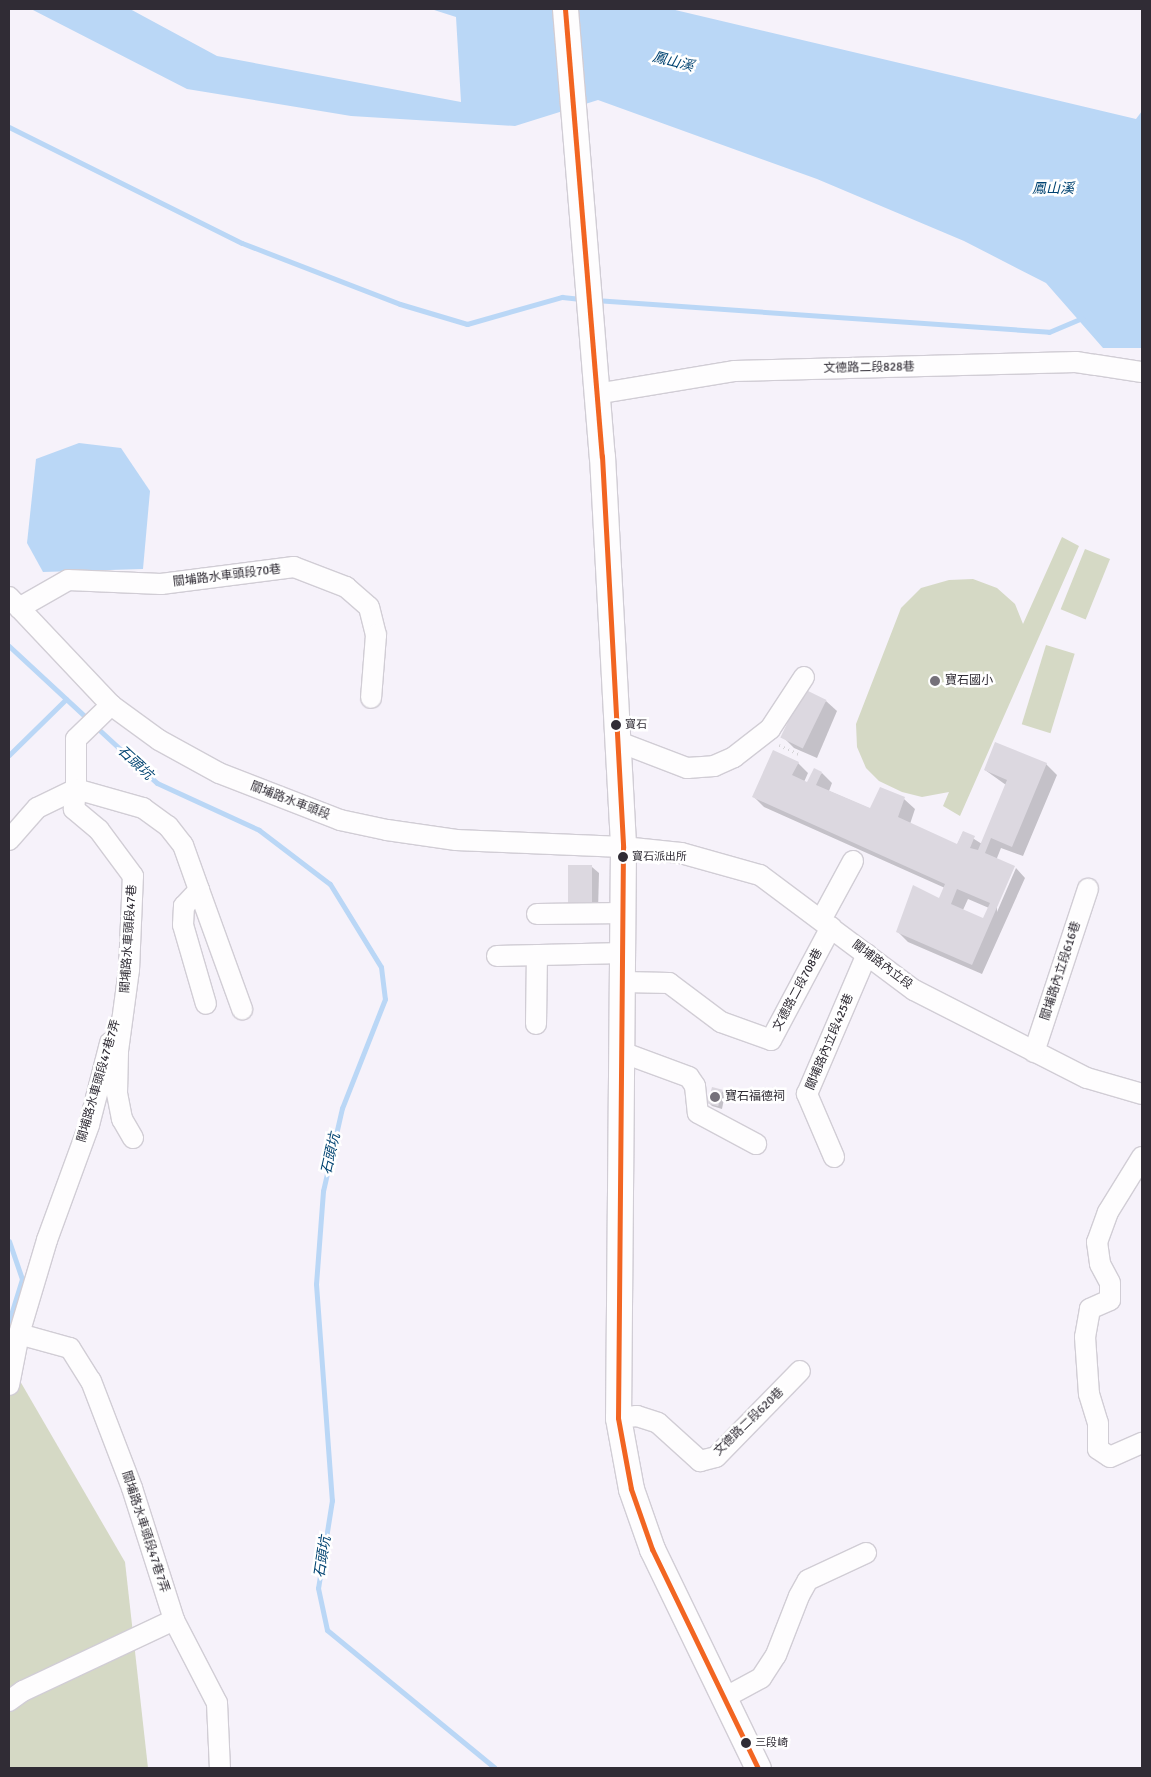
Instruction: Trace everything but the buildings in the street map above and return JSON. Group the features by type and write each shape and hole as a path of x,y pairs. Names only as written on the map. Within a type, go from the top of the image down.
{"main road":[{"path":"565,9 596,394 619,742 623,847 624,1053 618,1418 631,1489 652,1548 758,1768"}],"street":[{"name":"文德路二段828巷","path":"596,394 736,371 1076,362 1142,372"},
{"name":"關埔路水車頭段70巷","path":"14,602 68,580 161,584 294,567 346,587 369,607 376,635 371,698"},
{"name":"關埔路水車頭段","path":"14,602 111,704 159,740 219,773 340,820 456,840 623,847"},
{"path":"619,742 686,768 714,766 734,757 770,729 804,677"},
{"name":"關埔路水車頭段47巷","path":"111,704 76,739 74,809 99,830 133,876 129,970 118,1051 117,1093 122,1119 134,1138"},
{"path":"9,840 37,808 76,789 143,808 168,826 183,846 242,1009"},
{"name":"關埔路內立段","path":"623,847 681,853 760,875 914,990 1087,1078 1142,1094"},
{"path":"826,924 853,861"},
{"name":"關埔路內立段616巷","path":"1034,1052 1088,889"},
{"path":"199,890 184,906 183,925 206,1004"},
{"path":"537,914 624,913"},
{"name":"文德路二段708巷","path":"624,982 669,983 721,1022 771,1040 826,924"},
{"path":"497,956 624,953"},
{"name":"關埔路內立段425巷","path":"834,1157 807,1094 867,954"},
{"path":"536,1024 537,955"},
{"name":"關埔路水車頭段47巷7弄","path":"9,1385 19,1334 47,1240 89,1125 129,970"},
{"path":"624,1053 689,1077 695,1086 698,1113 756,1144"},
{"path":"1142,1157 1108,1212 1097,1242 1100,1264 1110,1284 1110,1300 1090,1309 1085,1337 1089,1394 1098,1423 1098,1449 1110,1457 1142,1443"},
{"name":"關埔路水車頭段47巷7弄","path":"19,1334 70,1348 91,1382 132,1488 174,1620 217,1703 220,1768"},
{"name":"文德路二段620巷","path":"618,1418 637,1416 658,1423 700,1461 716,1457 800,1371"},
{"path":"724,1698 761,1678 776,1655 798,1596 808,1580 866,1553"},
{"path":"9,1701 23,1691 174,1620"}],"green space":[{"path":"1062,537 1079,546 960,816 943,806 949,792 922,797 902,792 879,781 866,768 857,747 856,724 901,608 921,588 949,580 973,579 997,588 1015,604 1023,624"},
{"path":"1085,549 1110,559 1086,619 1061,609"},
{"path":"1046,645 1075,654 1050,733 1022,724"},
{"path":"9,1362 125,1562 148,1768 9,1768"}],"water":[{"name":"鳳山溪","path":"31,9 130,9 217,56 461,102 456,17 431,9 671,9 1136,119 1142,111 1142,348 1103,348 1046,283 964,241 817,179 598,100 515,126 351,116 187,89"},
{"path":"79,443 121,448 150,491 143,569 43,572 27,543 36,459"}],"waterway":[{"path":"9,127 242,243 400,304 467,324 562,297 581,299"},
{"path":"595,300 1049,332 1082,318"},
{"name":"石頭坑","path":"9,646 89,720"},
{"path":"9,755 66,699"},
{"name":"石頭坑","path":"95,726 157,783 259,830 330,884 381,967 385,999 342,1108 323,1191 316,1284 332,1500 318,1588 327,1630 495,1768"},
{"path":"9,1241 22,1279 9,1321"}],"transit line":[{"path":"565,9 602,456 623,847 618,1418 631,1489 652,1549 758,1768"}],"place":[{"name":"寶石國小","path":"935,681"},
{"name":"寶石","path":"616,725"},
{"name":"寶石派出所","path":"623,857"},
{"name":"寶石福德祠","path":"715,1097"},
{"name":"三段崎","path":"746,1743"}]}
